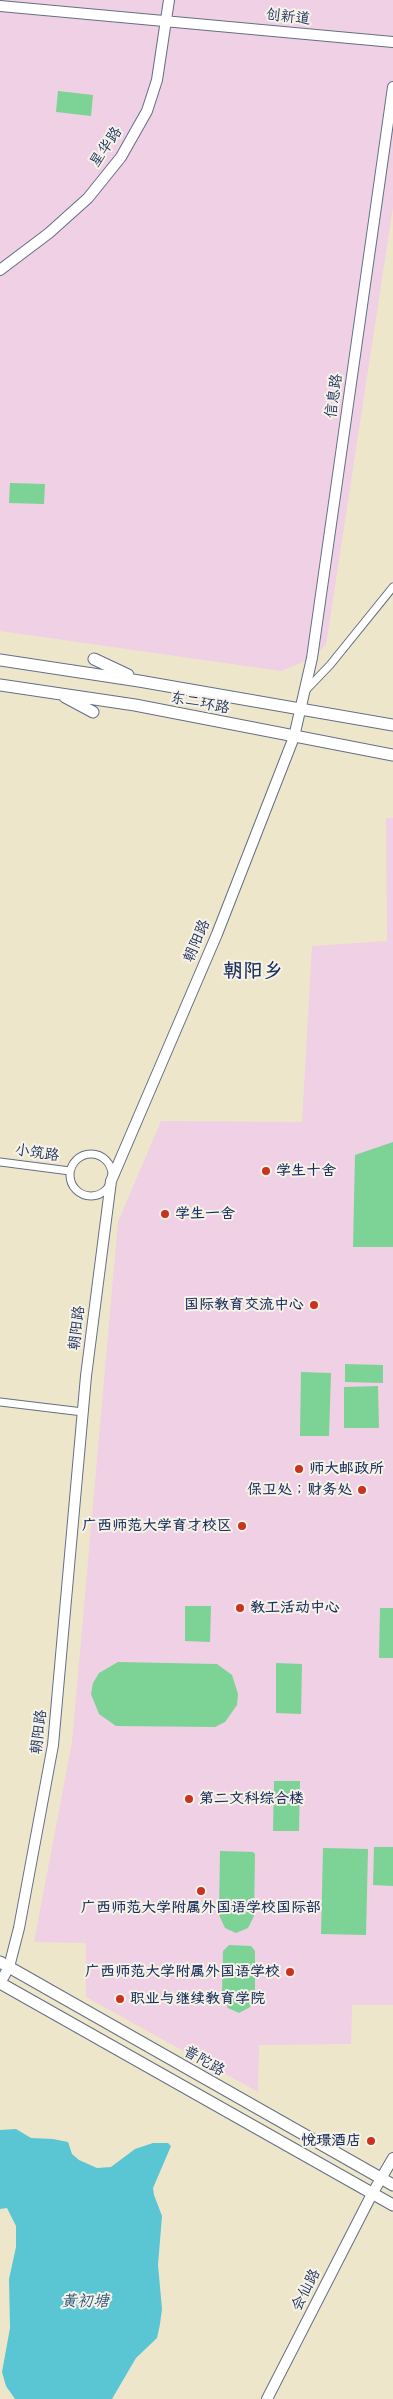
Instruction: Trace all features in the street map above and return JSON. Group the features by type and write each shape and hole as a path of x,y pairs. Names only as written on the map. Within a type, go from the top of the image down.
{"main road":[{"path":"94,659 139,681"},
{"name":"东二环路","path":"0,660 139,681 393,725"},
{"name":"东二环路","path":"0,684 54,691 393,755"},
{"path":"54,691 93,712"},
{"name":"普陀路","path":"4,1964 393,2185"},
{"path":"0,1983 393,2205"}],"street":[{"name":"星华路","path":"0,270 49,234 88,198 121,158 147,111 157,80 169,0"},
{"name":"创新道","path":"0,6 393,42"},
{"name":"信息路","path":"300,708 305,691 324,579 393,87"},
{"path":"305,691 330,665 393,587"},
{"name":"朝阳路","path":"0,1983 28,1884 53,1745 83,1412 111,1181 217,934 294,737 300,708"},
{"path":"96,1154 107,1161 112,1174 111,1181 103,1192 89,1196 82,1194 72,1185 70,1171 76,1159 82,1155 96,1154"},
{"name":"小筑路","path":"0,1162 70,1171"},
{"path":"0,1402 83,1412"},
{"name":"会仙路","path":"267,2399 372,2194 393,2158"}],"shaded area":[{"path":"0,0 393,0 393,207 326,645 312,658 281,671 0,631"},
{"name":"广西师范大学育才校区","path":"386,818 393,818 393,2005 352,2005 351,2044 259,2045 258,2092 86,1997 86,1943 34,1942 72,1742 118,1222 161,1121 302,1122 312,946 387,941"}],"green space":[{"path":"58,91 93,95 91,116 56,112"},
{"path":"10,483 45,484 44,504 9,503"},
{"path":"393,1142 393,1247 353,1247 355,1155"},
{"path":"345,1364 383,1365 383,1383 345,1382"},
{"path":"301,1372 331,1373 329,1436 300,1436"},
{"path":"378,1386 379,1428 344,1428 344,1387"},
{"path":"185,1606 211,1606 210,1642 185,1641"},
{"path":"380,1608 393,1608 393,1658 379,1658"},
{"path":"118,1662 217,1664 232,1675 238,1694 237,1705 225,1722 215,1727 116,1726 99,1714 91,1694 93,1683 99,1673"},
{"path":"276,1663 302,1664 301,1714 276,1713"},
{"path":"274,1781 300,1781 299,1831 273,1831"},
{"path":"374,1847 393,1847 393,1886 373,1885"},
{"path":"323,1848 368,1849 366,1935 321,1934"},
{"path":"220,1851 253,1852 255,1854 254,1916 248,1928 236,1933 225,1928 219,1915"},
{"path":"229,1945 251,1946 255,1951 255,1997 250,2007 239,2013 228,2008 222,1997 223,1951"}],"water":[{"name":"黄初塘","path":"16,2129 31,2138 68,2142 72,2154 79,2160 97,2168 111,2167 135,2149 153,2143 168,2143 171,2146 153,2188 162,2216 158,2265 162,2309 157,2338 136,2358 112,2399 15,2399 6,2386 2,2372 10,2328 9,2279 16,2247 16,2226 7,2208 0,2209 0,2130"}],"place":[{"name":"学生十舍","path":"266,1171"},
{"name":"学生一舍","path":"165,1214"},
{"name":"国际教育交流中心","path":"314,1305"},
{"name":"师大邮政所","path":"299,1469"},
{"name":"保卫处；财务处","path":"362,1490"},
{"name":"广西师范大学育才校区","path":"242,1526"},
{"name":"教工活动中心","path":"240,1608"},
{"name":"第二文科综合楼","path":"189,1799"},
{"name":"广西师范大学附属外国语学校国际部","path":"201,1891"},
{"name":"广西师范大学附属外国语学校","path":"290,1972"},
{"name":"职业与继续教育学院","path":"120,1999"},
{"name":"悦璟酒店","path":"371,2141"}],"district":[{"name":"朝阳乡","path":"253,971"}]}
